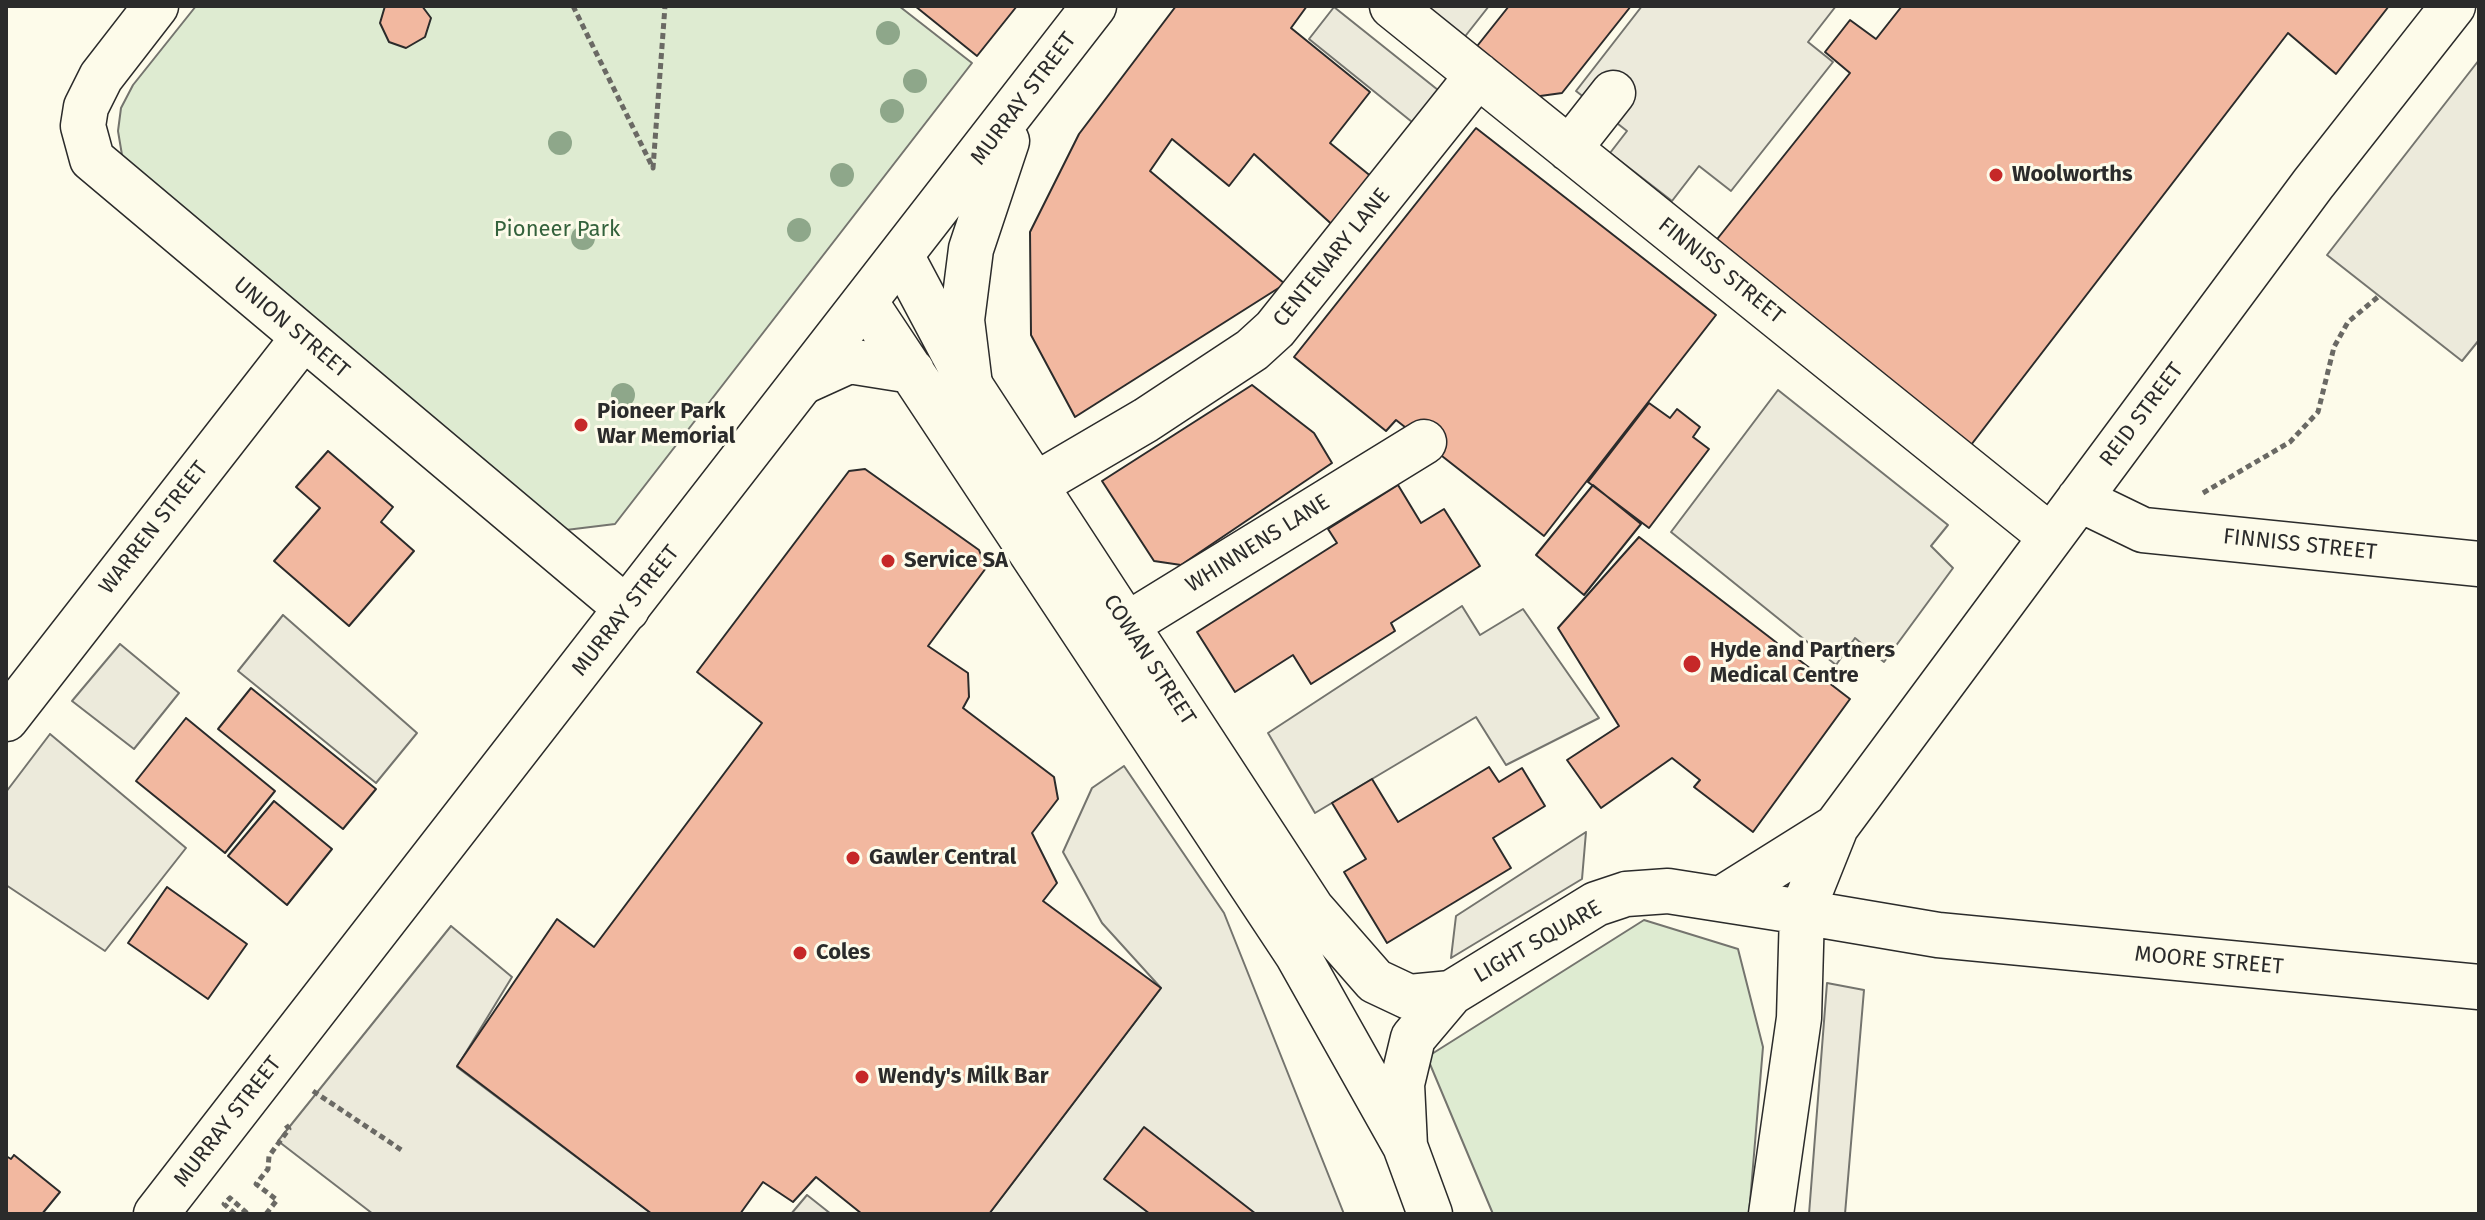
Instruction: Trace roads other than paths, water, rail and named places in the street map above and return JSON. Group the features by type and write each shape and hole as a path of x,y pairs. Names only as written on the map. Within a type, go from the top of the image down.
{"street":[{"name":"UNION STREET","path":"156,6 101,77 86,107 83,126 92,159 627,609"},
{"name":"MURRAY STREET","path":"156,1214 1094,6"},
{"name":"FINNISS STREET","path":"1392,6 2050,536"},
{"name":"REID STREET","path":"1802,912 1836,827 2313,184 2453,6"},
{"name":"CENTENARY LANE","path":"1035,485 1146,420 1252,350 1299,303 1344,271 1478,75"},
{"path":"1569,149 1613,93"},
{"path":"970,385 962,320 971,249 1020,105"},
{"name":"COWAN STREET","path":"902,257 970,385 1035,485 1110,635 1297,954 1405,1146"},
{"name":"COWAN STREET","path":"866,303 912,371 1312,909 1375,981 1409,997 1451,993"},
{"name":"WARREN STREET","path":"6,719 303,338"},
{"path":"805,381 849,361 912,371"},
{"name":"WHINNENS LANE","path":"1110,635 1424,442"},
{"name":"FINNISS STREET","path":"2079,499 2143,530 2479,564"},
{"name":"REID STREET","path":"1721,899 1836,827"},
{"name":"LIGHT SQUARE","path":"1430,1214 1405,1146 1402,1084 1413,1038 1451,993 1596,904 1626,894 1668,891 1802,912"},
{"path":"1771,1214 1799,1018 1802,912"},
{"name":"MOORE STREET","path":"1802,912 1938,935 2479,987"},
{"name":"MOORE STREET","path":"1799,1018 1824,955 1870,936 1938,935"}],"place":[{"name":"Woolworths","path":"1996,175"},
{"name":"Pioneer Park War Memorial","path":"581,425"},
{"name":"Service SA","path":"888,561"},
{"name":"Hyde and Partners Medical Centre","path":"1692,664"},
{"name":"Gawler Central","path":"853,858"},
{"name":"Coles","path":"800,953"},
{"name":"Wendy's Milk Bar","path":"862,1077"}],"park label":[{"name":"Pioneer Park","path":"557,230"}]}
